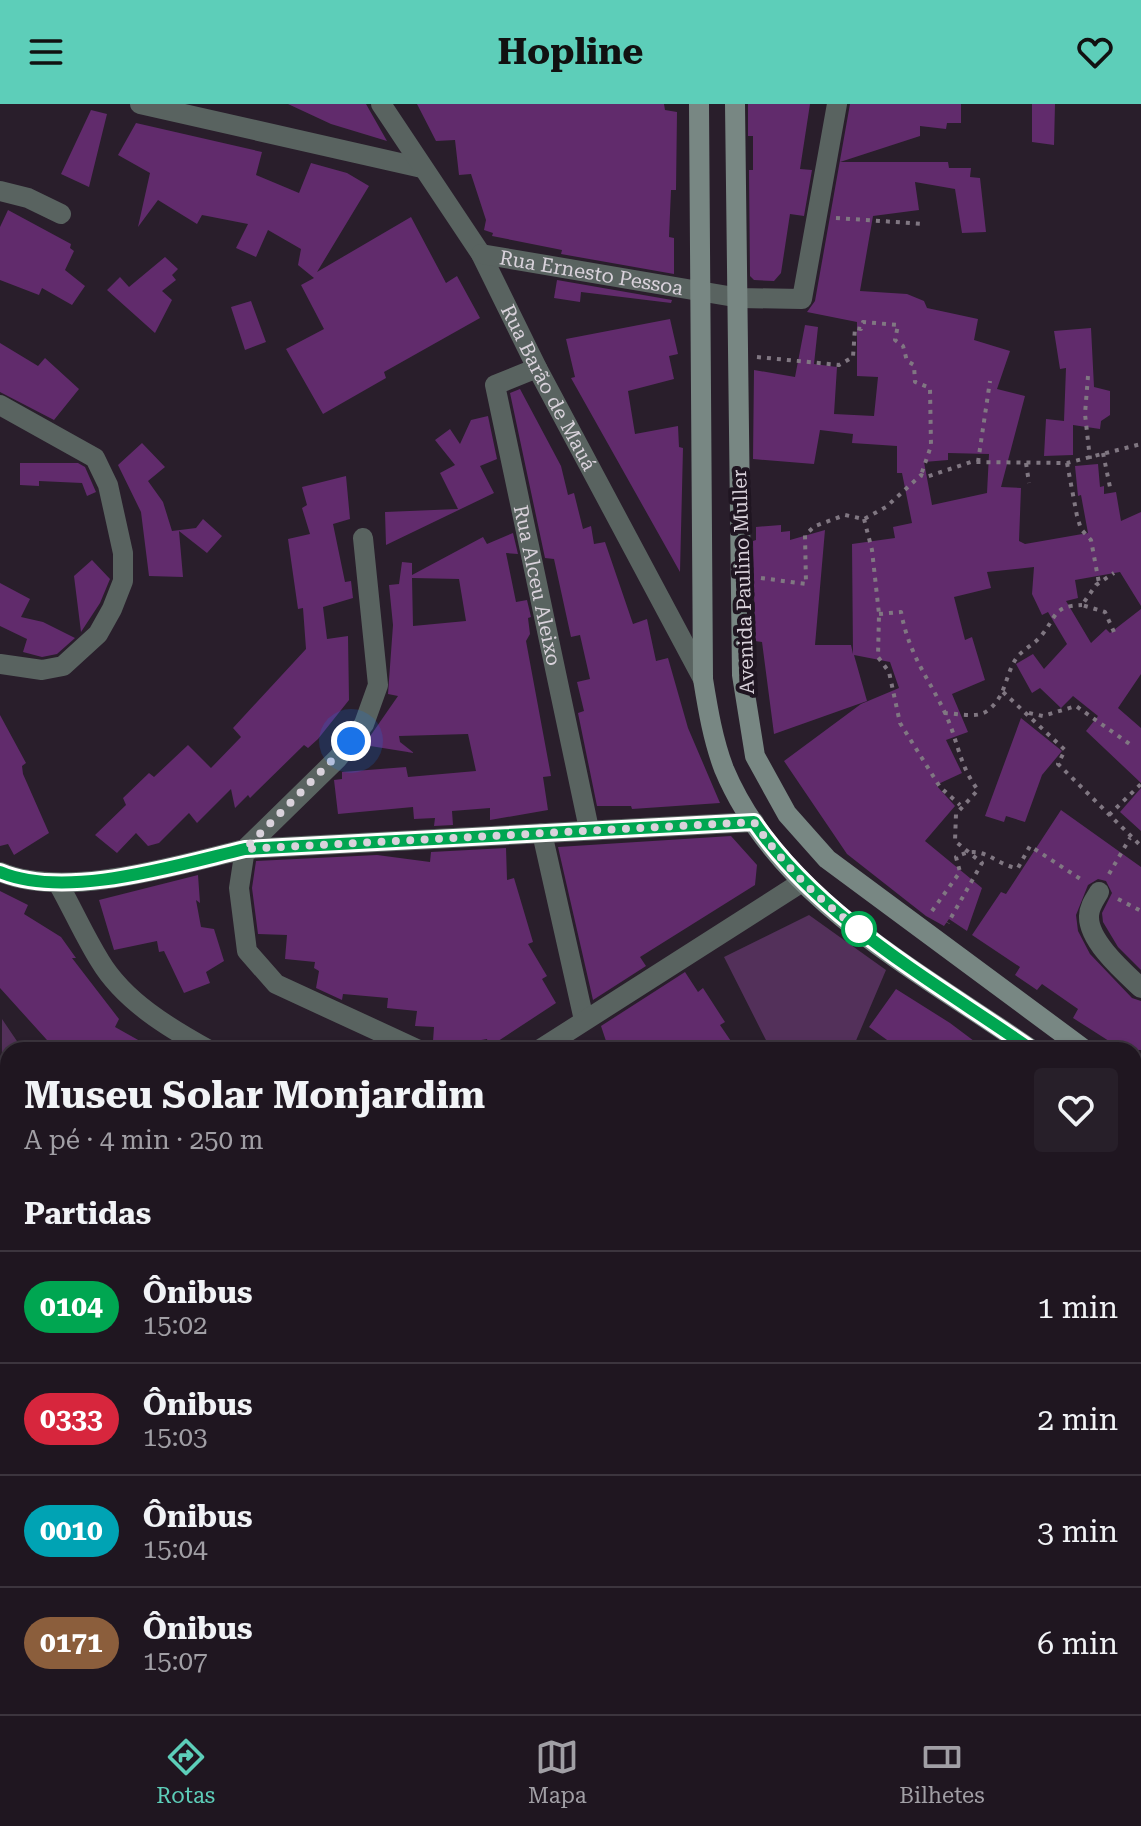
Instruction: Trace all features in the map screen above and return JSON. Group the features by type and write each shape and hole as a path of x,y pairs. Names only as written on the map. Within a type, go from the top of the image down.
{"main road":[{"name":"Avenida Paulino Muller","path":"699,104 703,679 712,733 725,771 776,855 802,882 841,917 1021,1042"},
{"name":"Avenida Paulino Muller","path":"735,104 740,298 742,675 755,756 787,814 827,859 930,932 1074,1042"}],"street":[{"path":"140,104 422,168"},
{"name":"Rua Barão de Mauá","path":"381,104 481,254 537,368 703,679"},
{"path":"816,215 837,104"},
{"path":"0,191 28,198 61,214"},
{"name":"Rua Ernesto Pessoa","path":"481,254 740,298 802,299 816,215"},
{"name":"Rua Alceu Aleixo","path":"537,368 495,385 589,829"},
{"path":"0,405 95,458 108,485 123,553 123,581 112,609 98,634 63,666 42,670 0,664"},
{"path":"363,538 378,685 364,724 338,758 245,849 239,888 247,951 276,984 402,1042"},
{"path":"0,872 22,880 59,885 166,867 245,849 754,822"},
{"path":"542,833 584,1020"},
{"path":"551,1042 802,882"},
{"path":"59,885 100,962 120,988 150,1013 196,1042"},
{"path":"1099,892 1089,910 1089,922 1099,942 1141,988"}],"path":[{"path":"816,215 886,224 925,224"},
{"path":"738,355 839,365 853,357 855,328 861,329 863,322 898,325 895,340 903,346 907,361 914,365 915,382 930,388 931,446 921,475 886,507 864,519 845,515 815,526 805,535 806,584 740,577"},
{"path":"1088,376 1085,414 1090,459"},
{"path":"978,462 990,381"},
{"path":"921,475 926,477 978,462 1067,463 1141,444"},
{"path":"1103,453 1111,492"},
{"path":"1026,463 1029,483"},
{"path":"1067,463 1077,516 1081,529 1091,540 1099,583"},
{"path":"864,519 872,550 879,614 878,657 889,672 900,723 940,787 961,806"},
{"path":"1082,605 1099,583 1114,573"},
{"path":"944,713 981,714 1003,692 1017,656 1042,635 1051,616 1067,606 1082,605 1105,612 1114,632"},
{"path":"879,614 901,612 913,657 944,713 967,775 978,790 956,814 955,841 982,863 970,891 930,932"},
{"path":"1003,692 1065,750 1058,764 1141,846"},
{"path":"1027,713 1043,716 1076,706 1131,745"},
{"path":"1109,815 1141,784"},
{"path":"930,932 961,867 956,857 968,852 989,854 1018,868 1030,846 1099,892 1130,838"}],"shaded area":[{"path":"809,915 886,970 855,1042 767,1042 724,957"},
{"path":"2,1019 18,1042 2,1042"}],"building":[{"path":"288,104 366,104 387,141 331,124"},
{"path":"417,104 664,104 665,110 677,112 676,190 671,190 669,237 674,238 674,274 561,254 562,250 492,236 493,233 484,230 486,220 471,174 459,175 455,140 436,141"},
{"path":"748,104 810,104 800,169 812,170 804,216 790,214 781,273 774,281 754,280 750,276 749,170 753,170 753,136 748,136"},
{"path":"850,104 961,104 961,123 947,123 946,129 920,126 920,136 840,162 948,162 949,168 971,168 970,177 980,178 986,232 962,233 955,189 915,182 919,210 873,216 860,291 907,294 924,301 927,308 978,319 974,340 1010,351 997,389 1025,396 1001,487 1021,488 1019,541 1025,544 1088,533 1081,495 1078,496 1075,466 1098,464 1100,487 1104,486 1104,494 1116,492 1121,521 1141,512 1141,606 1120,572 1075,580 1078,598 1066,601 1091,643 1106,629 1110,633 1141,609 1141,674 1118,708 1141,728 1141,783 1086,731 1098,716 1073,696 1061,708 1040,688 1032,693 1016,664 1033,654 1044,669 1067,644 1048,612 1042,615 1032,594 1034,567 987,572 991,588 954,597 965,640 972,637 985,680 952,694 968,732 946,740 962,773 936,785 955,806 925,841 982,888 967,931 949,919 944,926 926,916 847,854 784,761 861,704 899,688 890,662 854,655 867,701 774,734 762,642 755,641 753,541 756,540 756,527 781,525 781,532 790,531 790,540 825,530 815,645 851,645 853,654 852,544 895,538 893,527 912,523 902,473 897,473 897,446 852,443 853,434 820,430 814,464 753,459 754,370 795,377 805,325 818,327 814,364 837,367 834,414 874,416 878,377 857,376 857,322 807,312 815,301","holes":["948,453 989,454 987,493 932,505 924,462 948,460"]},
{"path":"1032,104 1055,104 1054,145 1032,142"},
{"path":"91,110 107,114 89,187 61,174"},
{"path":"136,123 262,152 256,175 299,193 311,163 347,173 369,186 317,272 411,217 446,283 457,276 480,318 384,372 386,378 323,414 286,349 324,329 301,285 314,278 298,265 301,249 268,230 256,257 236,248 248,224 202,215 197,224 158,200 138,227 150,173 118,155"},
{"path":"8,210 71,244 70,248 74,251 65,270 85,286 72,305 42,288 39,295 0,280 0,227"},
{"path":"165,257 178,269 172,275 176,280 162,291 172,300 155,333 107,290 120,277 129,287"},
{"path":"557,280 672,300 671,303 581,292 580,302 554,298"},
{"path":"251,301 266,342 245,350 231,307"},
{"path":"670,319 678,354 669,356 674,379 628,391 635,434 678,426 679,447 683,448 680,572 571,378 575,377 566,339"},
{"path":"1091,328 1094,387 1110,391 1110,415 1101,421 1100,429 1073,425 1073,455 1044,456 1046,419 1064,421 1066,368 1060,369 1054,331"},
{"path":"0,343 38,366 45,358 79,389 54,420 0,392"},
{"path":"520,389 561,466 568,495 574,493 583,529 591,526 594,544 605,542 633,624 647,619 656,661 668,658 688,728 720,803 632,809 631,806 597,806 578,713 584,711 577,682 590,679 580,635 571,637 554,559 545,558 510,393"},
{"path":"488,416 497,459 480,466 494,493 386,545 385,512 458,509 440,473 455,465 435,440 450,429 460,444 471,420"},
{"path":"142,443 165,467 148,481 163,502 172,531 196,528 203,519 222,536 207,553 179,531 183,577 149,576 141,512 118,465"},
{"path":"20,463 78,463 85,467 96,492 87,496 82,483 39,481 39,486 20,485"},
{"path":"346,476 350,519 333,524 345,582 351,581 353,598 323,607 327,639 348,636 349,700 318,739 308,748 304,745 250,798 248,795 235,808 231,789 197,823 189,813 159,843 148,846 136,833 117,853 95,835 126,805 123,798 149,773 154,777 188,745 211,768 241,737 233,728 306,649 303,608 298,609 288,539 310,534 302,508 307,505 302,487"},
{"path":"513,533 518,554 506,553 516,602 527,600 531,617 528,618 530,634 526,641 551,776 543,777 548,810 490,820 490,808 452,811 453,825 434,826 435,818 414,819 413,807 338,814 334,780 342,779 342,772 406,767 408,777 476,771 468,734 399,736 400,742 414,753 364,745 398,696 388,694 393,625 389,585 399,584 402,562 412,563 412,575 483,537 487,544","holes":["412,578 459,579 466,621 413,626"]},
{"path":"92,560 110,579 100,603 81,632 74,576"},
{"path":"0,583 30,599 21,617 43,622 75,638 57,654 42,657 23,652 27,639 0,626"},
{"path":"0,715 26,763 22,766 23,774 49,833 14,855 8,844 0,846"},
{"path":"1021,718 1062,751 1042,775 1025,822 1006,816 1004,822 985,816"},
{"path":"1141,788 1141,831 1120,812"},
{"path":"1061,810 1141,867 1141,970 1118,947 1103,922 1102,913 1112,893 1106,881 1098,879 1088,885 1076,915 1078,931 1090,954 1132,998 1141,1001 1141,1042 1110,1042 1073,1018 1078,1009 1042,984 1037,990 1015,975 1020,967 972,935 1001,892 1006,894"},
{"path":"731,836 757,865 755,885 640,957 646,966 593,1000 558,847"},
{"path":"506,848 507,880 514,878 533,942 528,944 547,976 542,979 556,1003 497,1042 488,1042 487,1039 433,1041 434,1027 415,1026 417,1011 387,1008 388,998 343,994 342,1000 316,988 319,971 314,968 315,962 285,959 287,935 258,934 252,888 256,861 377,855 430,862 431,852"},
{"path":"198,875 200,903 196,900 201,927 214,929 224,961 206,972 210,983 184,993 164,951 159,952 157,941 114,950 99,900"},
{"path":"0,891 28,905 24,914 61,937 76,958 72,958 119,1019 115,1027 142,1042 49,1042 0,988"},
{"path":"685,972 698,992 703,988 725,1022 720,1025 732,1042 606,1042 601,1026"},
{"path":"896,989 975,1042 890,1042 869,1027"}],"bus line":[{"name":"0104","path":"0,872 22,880 59,885 166,867 245,849 754,822 776,855 841,917 1021,1042"}],"route":[{"path":"351,741 338,758 245,849 754,822 776,855 802,882 841,917 865,933 859,929"}]}
